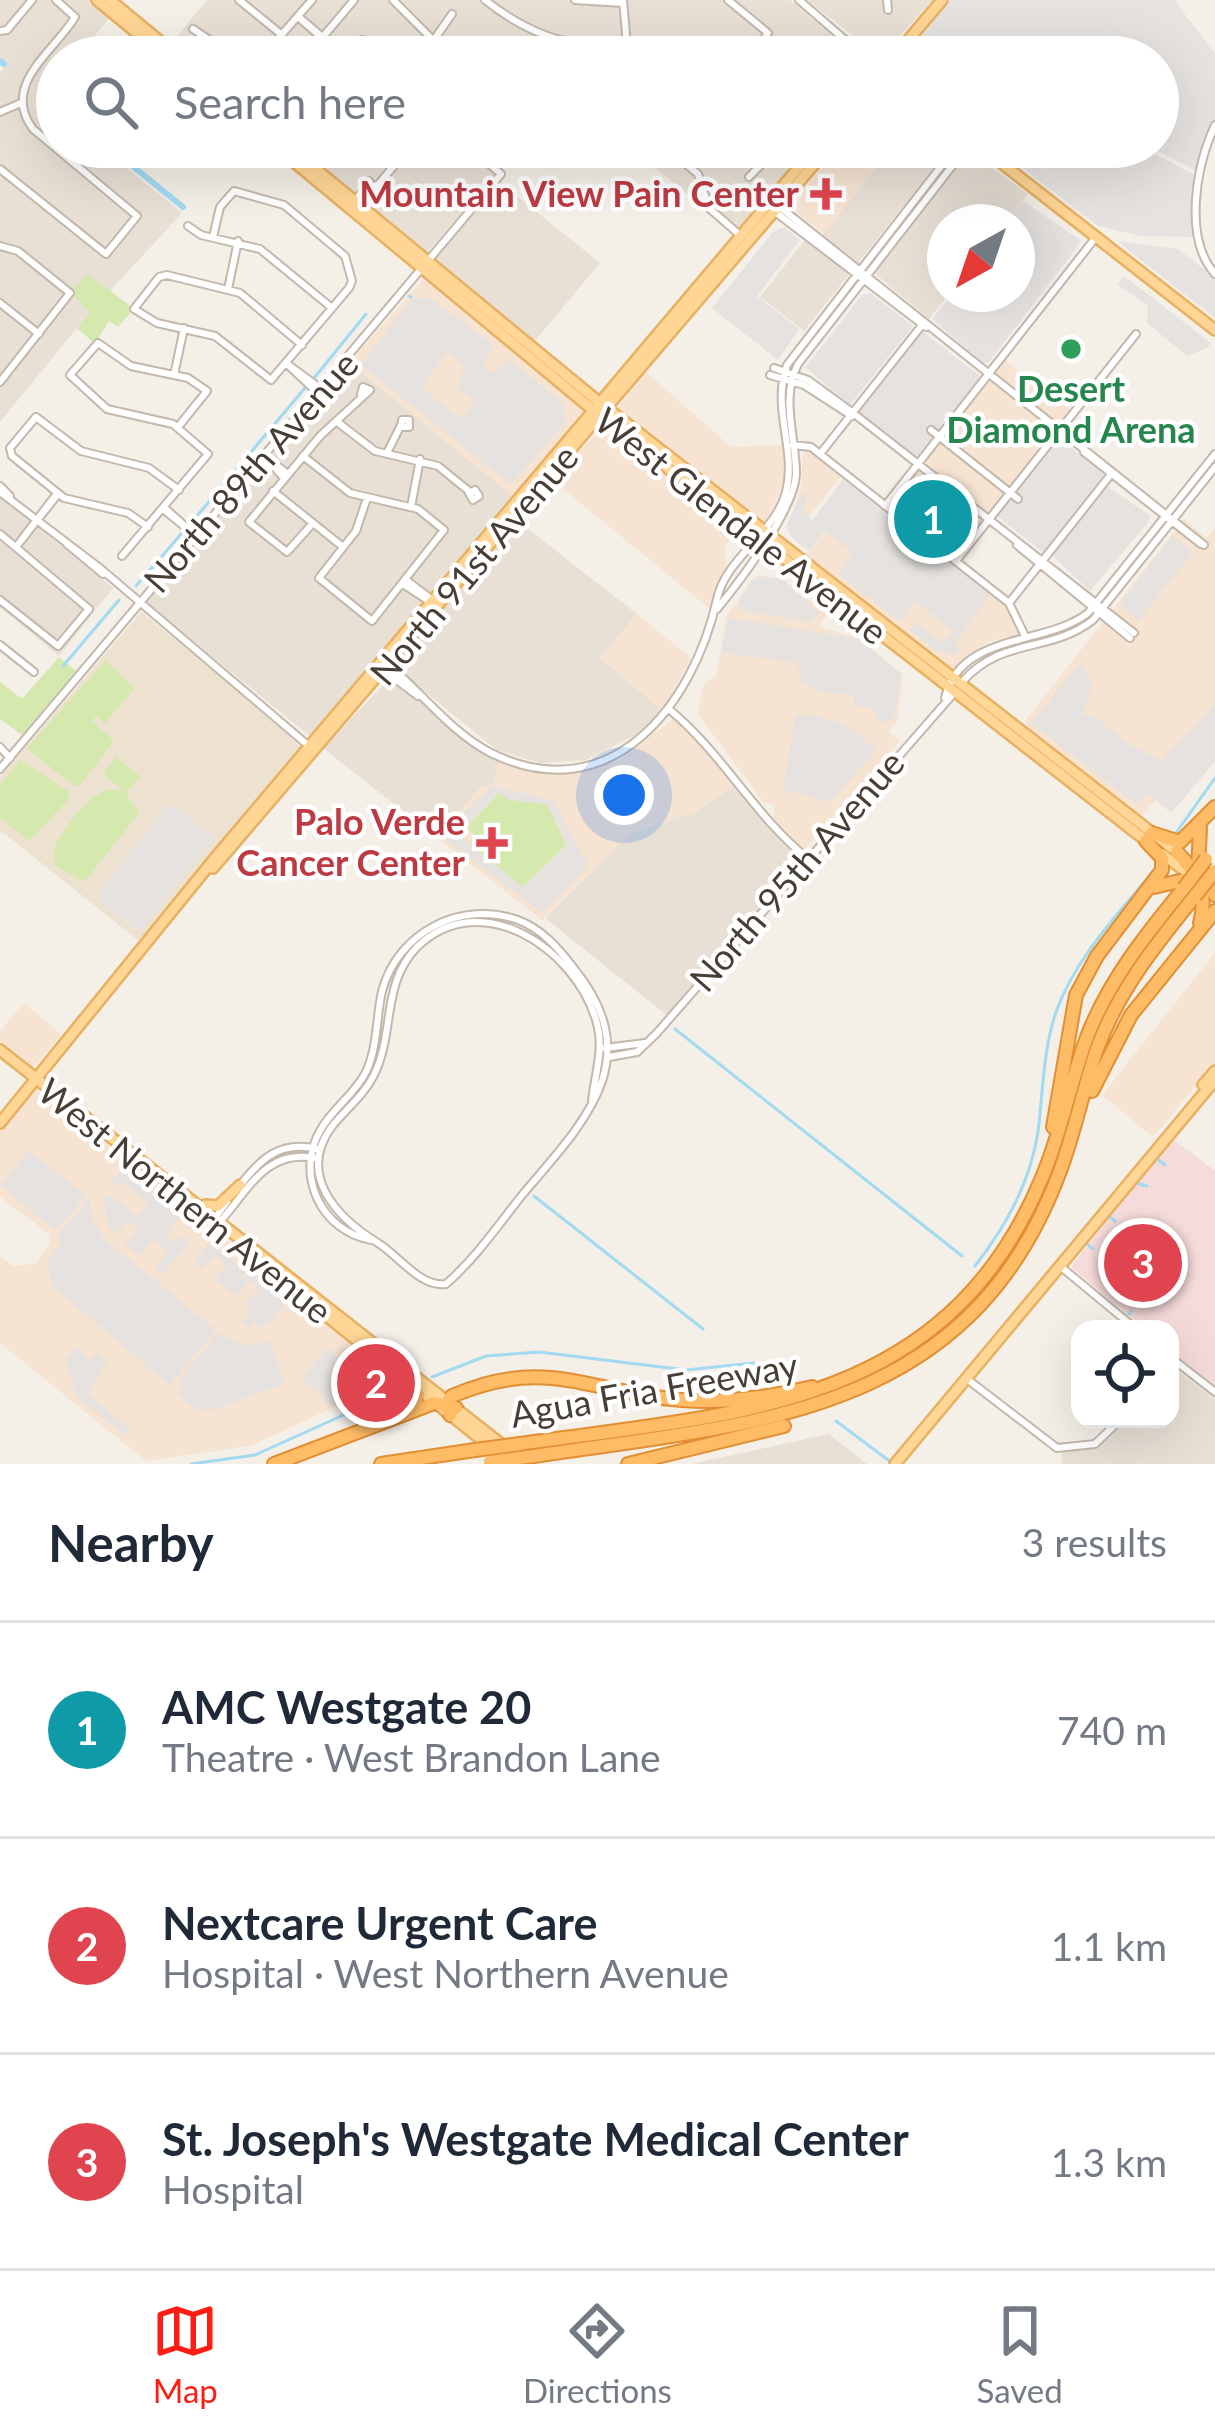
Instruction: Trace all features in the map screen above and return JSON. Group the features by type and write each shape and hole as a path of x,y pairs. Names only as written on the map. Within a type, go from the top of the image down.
{"highway":[{"path":"1149,837 1180,842 1215,807"},
{"path":"1189,940 1203,910 1196,845 1202,822"},
{"path":"1025,1214 1054,1121 1073,1002 1097,956 1163,867 1149,837"},
{"name":"Agua Fria Freeway","path":"475,1457 490,1462 530,1460 737,1427 826,1405 910,1362 962,1319 1027,1241 1061,1170 1111,1017 1203,878 1215,847"},
{"path":"1177,858 1203,878 1215,895"},
{"path":"1144,895 1162,882 1203,878"},
{"name":"Agua Fria Freeway","path":"381,1464 475,1457 520,1444 775,1406 832,1387 892,1357 975,1287 1025,1214 1049,1160 1100,1009 1131,955 1203,878"},
{"path":"1061,1170 1114,1042 1215,911"},
{"path":"628,1464 775,1428 840,1406 920,1361 962,1319"},
{"path":"274,1464 406,1413 447,1406 496,1379 527,1374 684,1401 744,1399 815,1386 892,1357"},
{"path":"392,1368 419,1398 406,1413"}],"main road":[{"path":"97,0 141,36"},
{"path":"110,0 154,36"},
{"path":"912,36 942,0"},
{"name":"West Glendale Avenue","path":"304,168 601,409 718,495 763,537"},
{"name":"West Glendale Avenue","path":"312,168 352,205"},
{"name":"North 91st Avenue","path":"601,409 721,275 798,168"},
{"name":"North 91st Avenue","path":"0,1113 290,782 433,602 601,409 741,236 809,168"},
{"path":"1008,168 1215,330"},
{"path":"721,275 741,236"},
{"name":"West Glendale Avenue","path":"425,265 482,317 542,355 675,474 1177,858"},
{"path":"647,361 665,326"},
{"path":"675,474 718,495"},
{"name":"North 91st Avenue","path":"245,829 310,747 423,625 528,495"},
{"path":"423,625 433,602"},
{"path":"290,782 310,747"},
{"name":"West Northern Avenue","path":"0,1051 362,1336 512,1464"},
{"path":"898,1461 1215,1071"},
{"name":"North 91st Avenue","path":"0,1123 34,1075"},
{"path":"1164,1137 1215,1080"},
{"name":"West Northern Avenue","path":"123,1149 180,1190 392,1368 530,1460"},
{"path":"180,1190 212,1208 243,1187"},
{"path":"337,1324 362,1336"}],"street":[{"path":"2,32 32,0"},
{"path":"239,0 282,35 312,0"},
{"path":"324,36 354,0"},
{"path":"393,0 429,36"},
{"path":"485,0 539,36"},
{"path":"575,0 623,1 625,36"},
{"path":"728,0 769,33 767,36"},
{"path":"799,0 840,36"},
{"path":"887,0 888,10"},
{"path":"60,1 75,17 60,36"},
{"path":"439,36 452,14"},
{"path":"298,16 322,36"},
{"path":"194,29 204,36"},
{"path":"36,66 26,79 21,103 36,132"},
{"path":"0,112 21,103"},
{"path":"1215,125 1204,158 1196,234 1200,254 1215,274"},
{"path":"0,169 106,254 136,216 79,168"},
{"path":"352,205 392,168"},
{"name":"North 89th Avenue","path":"0,770 425,265 498,171 494,168"},
{"path":"691,168 698,174 709,208 741,236"},
{"path":"749,177 758,168"},
{"path":"763,537 787,483 779,404 788,377 940,168"},
{"path":"861,275 950,168"},
{"path":"212,237 220,207 234,191 284,206 345,256 353,274 332,308 302,345 271,380 215,336 157,323 134,309 162,274 228,289 302,345"},
{"path":"774,206 1204,545 1170,518"},
{"path":"188,226 265,252 332,308"},
{"path":"885,506 1096,237"},
{"path":"228,289 238,241"},
{"path":"0,382 3,370 70,293 2,246"},
{"path":"0,303 39,334"},
{"path":"820,454 923,323"},
{"path":"174,375 184,328"},
{"path":"956,562 1136,334"},
{"path":"122,556 208,454 178,428 107,409 69,378 98,343 131,367 174,375 207,391 178,428"},
{"path":"286,363 320,391"},
{"path":"772,372 852,414 1132,636"},
{"path":"384,666 492,753 523,765 556,769 589,764 619,752 670,710 690,679 724,584 792,496 788,377"},
{"path":"313,523 287,552 249,522 361,394"},
{"path":"148,527 128,513 58,494 8,452 36,416 81,452 148,468 179,490"},
{"path":"336,421 363,443 438,466 470,492"},
{"path":"387,453 401,425"},
{"path":"931,430 1018,499"},
{"path":"793,445 807,445 820,454 1009,604 1025,637"},
{"name":"North 95th Avenue","path":"1170,518 1215,454"},
{"path":"303,456 350,493 411,507 444,530 372,621 319,578 355,532 368,498"},
{"path":"265,457 286,476"},
{"path":"411,507 420,459"},
{"name":"North 95th Avenue","path":"952,689 997,652 1068,635 1098,609 1215,467"},
{"path":"1009,604 1112,472"},
{"path":"0,489 310,747"},
{"path":"273,491 343,547"},
{"path":"16,547 58,494"},
{"path":"164,508 196,536"},
{"path":"0,534 89,609 58,646 0,600"},
{"path":"405,582 433,602"},
{"name":"North 95th Avenue","path":"605,1052 633,1054 648,1042 986,650 1067,627 1098,609"},
{"path":"0,644 34,672"},
{"path":"670,710 714,750 761,816 807,858"},
{"path":"0,749 10,758"},
{"path":"483,914 524,922 554,944 596,996 605,1052 604,1084 571,1138 449,1282 432,1285 372,1240 349,1235 327,1216 314,1192 323,1124 361,1080 380,1039 386,980 409,944 441,922 483,914"},
{"path":"215,1223 269,1154 316,1154"},
{"path":"243,1187 230,1220 256,1252"},
{"path":"1060,1266 1125,1320"},
{"path":"1179,1365 1215,1392"},
{"path":"967,1379 1057,1448 1095,1444 1112,1428"}],"shaded area":[{"path":"0,0 91,0 111,16 94,36 36,36 36,168 127,168 182,213 109,292 76,288 70,293 90,312 0,422 0,72 7,63 0,57"},
{"path":"207,0 349,0 319,36 177,36"},
{"path":"359,0 790,0 832,36 329,36"},
{"path":"807,0 932,0 900,36 854,36"},
{"path":"950,0 1174,0 1215,54 1215,119 1200,173 1179,162 1179,36 922,36"},
{"path":"1179,167 1199,177 1194,237 1141,236 1098,226 1022,168"},
{"path":"320,168 503,168 425,254"},
{"path":"655,168 793,168 737,236"},
{"path":"822,168 874,170 824,234 796,212 802,192"},
{"path":"875,168 933,168 804,331 760,297 805,240 814,246"},
{"path":"957,168 992,168 1028,194 1020,204 928,204"},
{"path":"498,181 600,263 533,343 434,260"},
{"path":"927,205 927,312 935,312 929,319 873,272"},
{"path":"1035,209 1080,240 1035,302"},
{"path":"784,227 800,240 757,296 799,329 778,360 712,308 773,232"},
{"path":"1117,241 1178,249 1215,278 1215,318"},
{"path":"1124,276 1211,343 1207,348 1187,356 1147,323 1148,306 1117,284"},
{"path":"426,277 583,410 515,498 349,362"},
{"path":"870,293 913,326 849,406 806,367 862,295"},
{"path":"430,298 494,345 483,366 494,373 510,359 564,405 565,424 511,484 361,365 412,299","holes":["448,352 465,366 457,387 475,402 461,419 425,391 424,382"]},
{"path":"938,312 1027,312 989,362 982,363 932,319"},
{"path":"922,331 981,377 917,458 858,412"},
{"path":"1005,360 1071,411 952,560 1012,608 1021,634 988,642 951,671 805,557 826,531 853,551"},
{"path":"349,362 515,498 311,737 146,603"},
{"path":"644,370 731,447 782,445 784,482 766,522 744,511 618,408"},
{"path":"604,426 738,530 725,546 726,570 710,609 551,479"},
{"path":"1059,438 1103,473 1103,478 1044,553 997,516"},
{"path":"808,450 841,476 809,517 794,510 802,484 802,456"},
{"path":"843,479 990,594 955,643 960,648 955,655 936,650 910,631 916,623 942,643 954,632 914,600 901,622 838,574 853,552 825,531 809,551 793,539 786,527 801,493 807,495 803,509 812,521"},
{"path":"1107,486 1149,515 1149,521 1090,591 1052,555"},
{"path":"0,496 113,588 59,656 0,607"},
{"path":"1184,519 1206,538 1215,528 1215,761 1171,813 1155,800 1141,818 1027,728 1026,720"},
{"path":"519,522 637,614 600,658 663,711 637,734 586,760 540,763 497,750 397,669 412,644"},
{"path":"1172,536 1193,552 1138,621 1120,604"},
{"path":"759,575 784,580 828,614 818,626 860,639 903,675 897,721 888,731 900,741 804,850 772,821 775,805 764,803 698,714 703,686 716,676 727,615"},
{"path":"782,579 820,613 810,622 740,610 738,602 751,581"},
{"path":"141,612 268,713 301,748 139,941 0,830 0,777"},
{"path":"637,614 691,658 663,711 600,658"},
{"path":"729,618 858,639 901,674 894,719 879,723 874,709 855,705 854,695 819,692 801,682 798,663 721,652"},
{"path":"1080,664 1092,683 1083,715 1096,717 1126,743 1162,761 1215,704 1215,761 1172,812 1149,794 1136,804 1031,723"},
{"path":"390,678 499,762 492,785 481,787 436,837 323,748"},
{"path":"812,715 848,725 876,750 831,802 783,790 796,716"},
{"path":"673,719 716,757 734,786 693,813 631,833 542,920 436,837 481,787 492,784 499,762 546,773 590,771 621,759"},
{"path":"492,786 553,800 588,865 543,913 440,836","holes":["499,793 509,800 546,804 566,846 523,887 464,840 467,826"]},
{"path":"734,786 800,861 669,1017 545,918 631,833 693,813"},
{"path":"169,804 212,835 211,842 142,929 136,929 100,902 100,891"},
{"path":"1215,953 1215,1063 1153,1137 1102,1095"},
{"path":"24,1003 62,1035 33,1067 0,1041 0,1031"},
{"path":"36,1088 376,1359 392,1380 250,1446 146,1461 0,1343 0,1256 13,1266 36,1263 50,1243 48,1233 0,1197 0,1127"},
{"path":"1171,1138 1215,1171 1215,1388 1179,1358 1179,1320 1134,1320 1071,1267"},
{"path":"29,1151 86,1195 56,1231 0,1185"},
{"path":"124,1170 179,1217 166,1234 175,1242 182,1235 190,1242 163,1274 154,1269 168,1251 153,1239 139,1256 125,1245 139,1228 128,1220 116,1234 108,1226 104,1198 110,1194 138,1217 148,1204 122,1181 116,1187 109,1181"},
{"path":"90,1197 91,1217 103,1238 216,1330 170,1385 52,1286 48,1262 61,1242 58,1234"},
{"path":"209,1243 245,1270 243,1279 256,1275 287,1301 272,1321 259,1328 255,1321 249,1328 242,1322 251,1312 245,1303 260,1289 249,1281 237,1295 232,1293 215,1279 227,1265 215,1255 202,1269 194,1262"},
{"path":"218,1333 245,1346 269,1341 285,1384 208,1411 191,1406 177,1394 183,1387 180,1378"},
{"path":"78,1347 89,1361 97,1353 107,1361 88,1394 129,1428 124,1435 77,1396 66,1361"},
{"path":"327,1348 367,1381 366,1391 333,1406 301,1379"},
{"path":"1179,1373 1215,1399 1215,1464 1061,1464 1063,1452 1095,1447 1115,1428 1179,1428"},
{"path":"829,1434 867,1464 691,1464"}],"green space":[{"path":"88,274 129,305 131,312 118,327 109,321 95,344 77,328 90,312 70,293"},
{"path":"59,657 76,671 22,735 0,719 0,682 22,699"},
{"path":"106,660 134,689 105,724 96,716 92,721 114,741 81,784 74,786 27,748"},
{"path":"116,757 140,776 126,793 139,813 84,882 55,865 54,847 92,799 112,790 123,791 103,773"},
{"path":"20,760 68,791 69,799 29,841 0,818 0,785"},
{"path":"499,793 549,806 566,845 523,887 469,844 473,834 467,827"}],"waterway":[{"path":"0,61 4,64"},
{"path":"135,168 183,207"},
{"path":"314,378 366,314"},
{"path":"191,523 305,388"},
{"path":"136,586 182,533"},
{"path":"63,666 119,600"},
{"path":"1173,837 1215,778"},
{"path":"975,1266 1006,1219 1029,1169 1048,1041 1065,992 1100,935 1157,867"},
{"path":"675,1029 962,1256"},
{"path":"1156,1158 1165,1165"},
{"path":"1136,1183 1147,1186"},
{"path":"534,1196 703,1329"},
{"path":"1110,1217 1115,1221"},
{"path":"1087,1244 1093,1249"},
{"path":"432,1377 486,1356 539,1352 686,1370 754,1363 788,1384"},
{"path":"191,1464 255,1455 401,1389"},
{"path":"836,1421 892,1463"}],"place":[{"name":"Mountain View Pain Center","path":"826,194"},
{"name":"Desert Diamond Arena","path":"1071,349"},
{"name":"AMC Westgate 20","path":"933,519"},
{"name":"Palo Verde Cancer Center","path":"492,843"},
{"name":"St. Joseph's Westgate Medical Center","path":"1143,1263"},
{"name":"Nextcare Urgent Care","path":"376,1383"}]}
